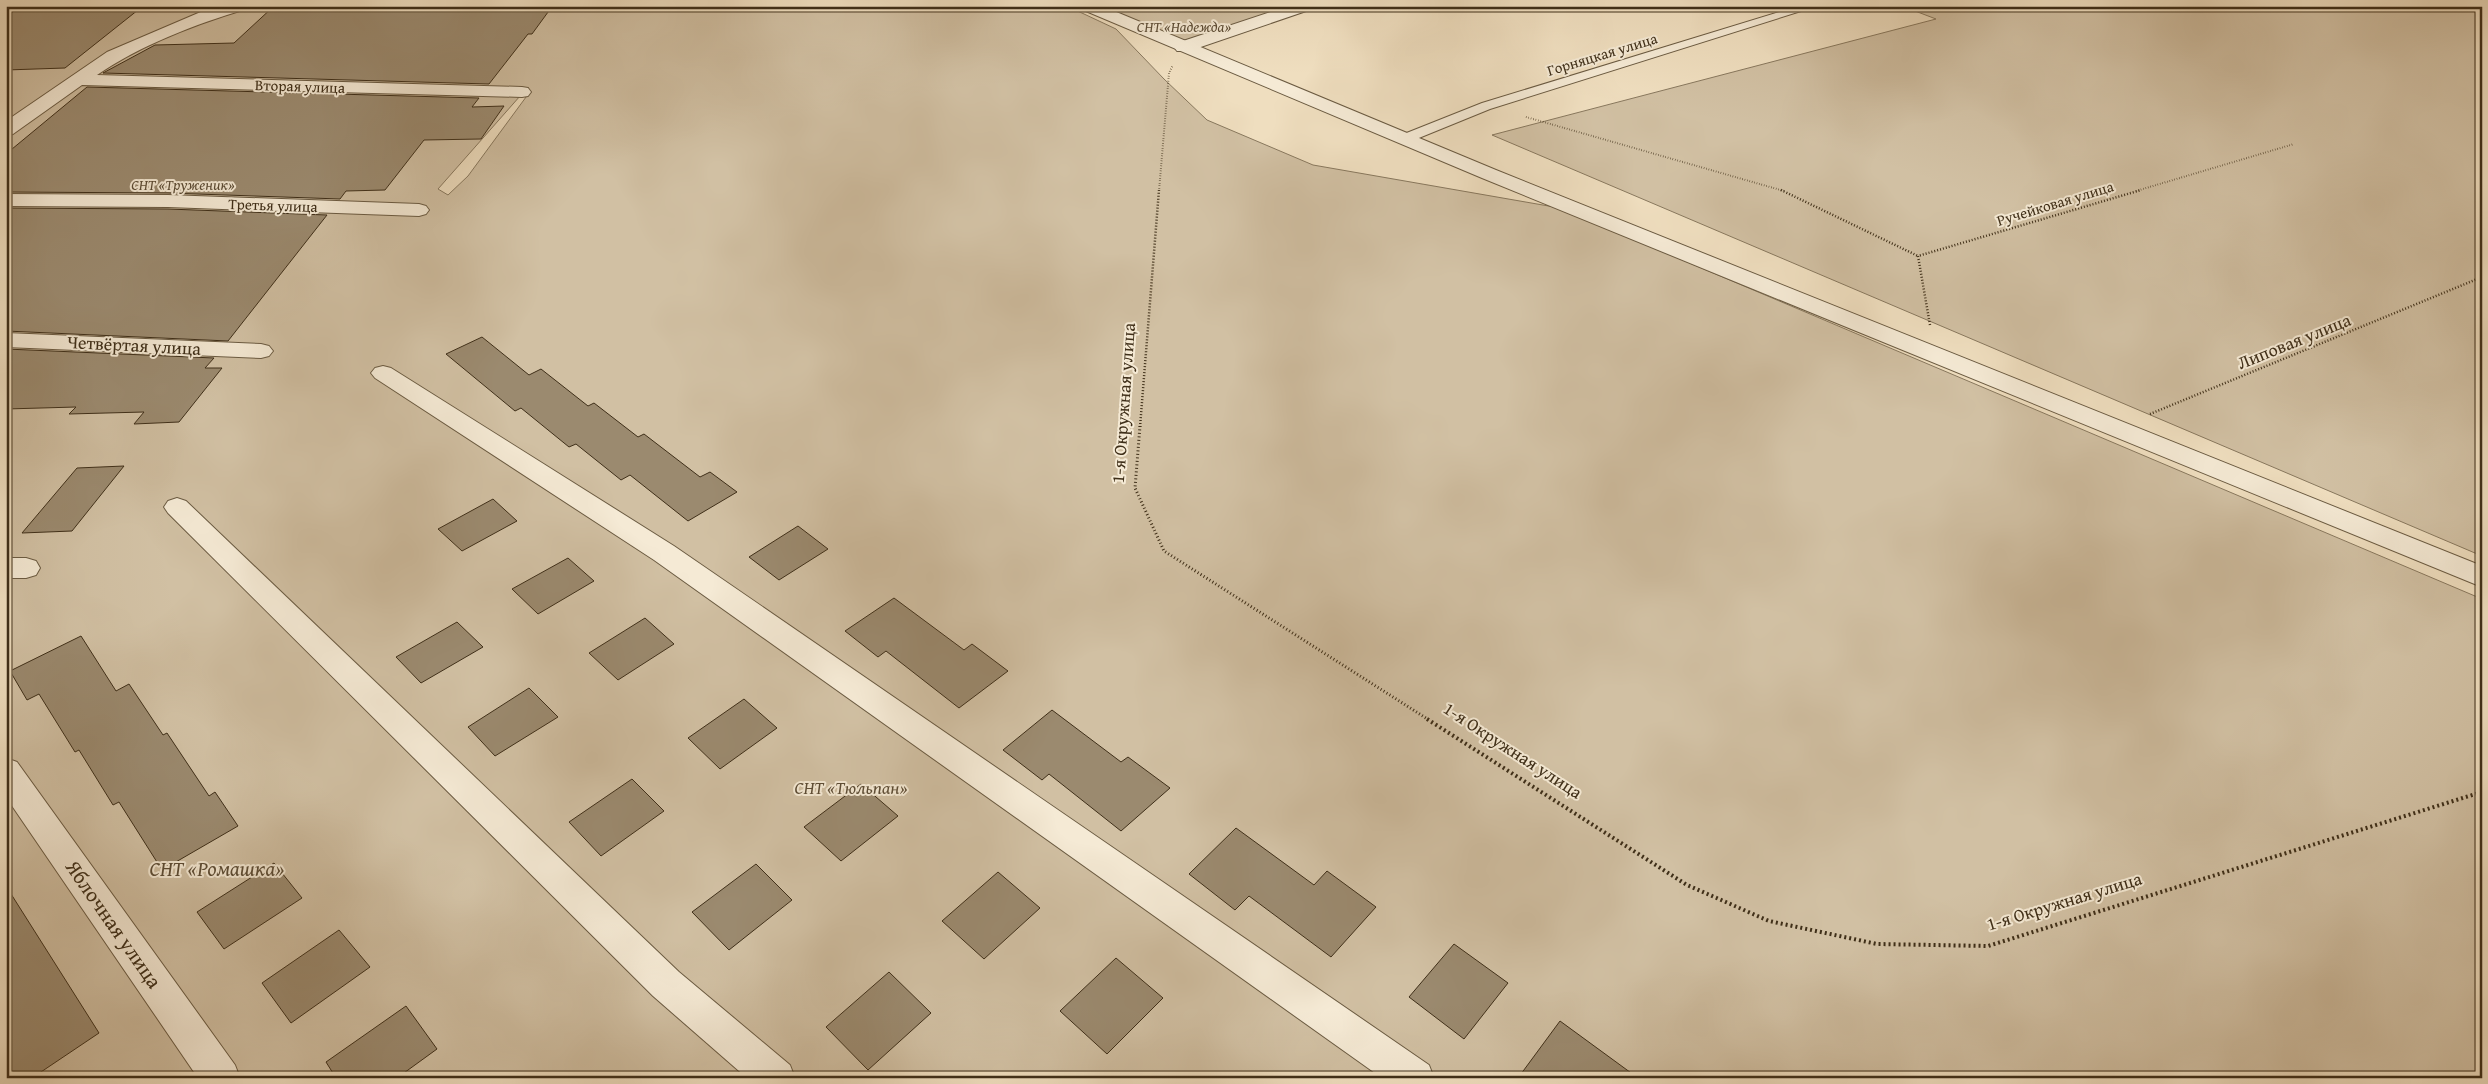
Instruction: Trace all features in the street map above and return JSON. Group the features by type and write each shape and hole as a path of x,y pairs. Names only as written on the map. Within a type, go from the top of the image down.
{"street":[{"path":"6,130 113,56 209,15 240,6"},
{"path":"1087,6 1404,139 2482,577"},
{"path":"1182,47 1306,6"},
{"name":"Вторая улица","path":"78,80 522,92"},
{"name":"Третья улица","path":"6,200 168,200 419,210"},
{"name":"Четвёртая улица","path":"6,340 261,351"},
{"path":"383,372 664,553 1415,1078"},
{"path":"177,507 666,984 776,1078"},
{"name":"Яблочная улица","path":"6,771 221,1078"}],"lane":[{"name":"Горняцкая улица","path":"1404,139 1486,106 1812,6"}],"path":[{"name":"1-я Окружная улица","path":"1182,47 1169,73 1135,488 1164,551 1687,885 1769,920 1877,944 1988,946 2482,792"},
{"path":"1486,106 1778,188 1918,256 1935,355"},
{"name":"Ручейковая улица","path":"1918,256 2294,144"},
{"name":"Липовая улица","path":"2117,428 2482,277"}],"green space":[{"path":"6,6 1067,6 1116,29 1207,120 1313,165 1560,208 2482,599 2482,1078 6,1078","holes":["528,87 529,93 468,176 448,195 438,189"]},
{"name":"СНТ «Надежда»","path":"1087,6 1310,6 1183,47"},
{"path":"1902,6 2482,6 2482,556 1492,135 1936,19"}],"building":[{"path":"6,6 143,6 65,68 6,70"},
{"path":"274,6 495,6 492,9 551,8 532,34 528,34 489,84 103,73 155,45 234,43"},
{"path":"87,87 479,98 472,107 504,106 481,139 424,140 385,190 346,191 340,199 168,193 6,192 6,154"},
{"path":"6,208 168,209 327,215 228,341 6,331"},
{"path":"482,337 529,375 541,369 588,406 594,403 638,437 644,434 700,477 710,472 737,492 688,521 630,475 621,480 576,444 569,447 521,408 515,411 446,354"},
{"path":"6,349 214,358 205,368 222,368 179,422 134,424 144,412 69,414 76,407 6,409"},
{"path":"124,466 72,531 22,533 77,468"},
{"path":"493,499 517,521 462,551 438,529"},
{"path":"798,526 828,549 779,580 749,557"},
{"path":"568,558 594,581 538,614 512,589"},
{"path":"894,598 964,650 972,644 1008,671 959,708 886,651 878,657 845,631"},
{"path":"645,618 674,644 618,680 589,653"},
{"path":"457,622 483,647 421,683 396,657"},
{"path":"81,636 116,691 129,684 163,735 167,733 209,796 215,792 238,826 162,870 119,802 113,805 79,750 75,752 39,694 27,700 10,671"},
{"path":"529,688 558,717 495,756 468,727"},
{"path":"744,699 777,728 720,769 688,738"},
{"path":"1052,710 1121,762 1128,757 1170,788 1121,831 1049,774 1042,780 1003,750"},
{"path":"632,779 664,811 601,856 569,822"},
{"path":"861,784 898,816 841,861 804,827"},
{"path":"1236,828 1314,885 1327,871 1376,907 1331,957 1249,896 1235,910 1189,874"},
{"path":"274,863 302,898 224,949 197,912"},
{"path":"756,864 792,900 729,950 692,912"},
{"path":"998,872 1040,908 984,959 942,921"},
{"path":"6,886 99,1033 32,1078 6,1078"},
{"path":"339,930 370,967 291,1023 262,983"},
{"path":"1454,944 1508,983 1464,1039 1409,997"},
{"path":"1116,958 1163,998 1107,1054 1060,1011"},
{"path":"889,972 931,1013 868,1070 826,1027"},
{"path":"406,1006 437,1049 397,1078 336,1078 326,1062"},
{"path":"1560,1021 1638,1078 1518,1078"}],"park label":[{"name":"СНТ «Труженик»","path":"183,184"},
{"name":"СНТ «Тюльпан»","path":"851,787"},
{"name":"СНТ «Ромашка»","path":"217,868"}]}
